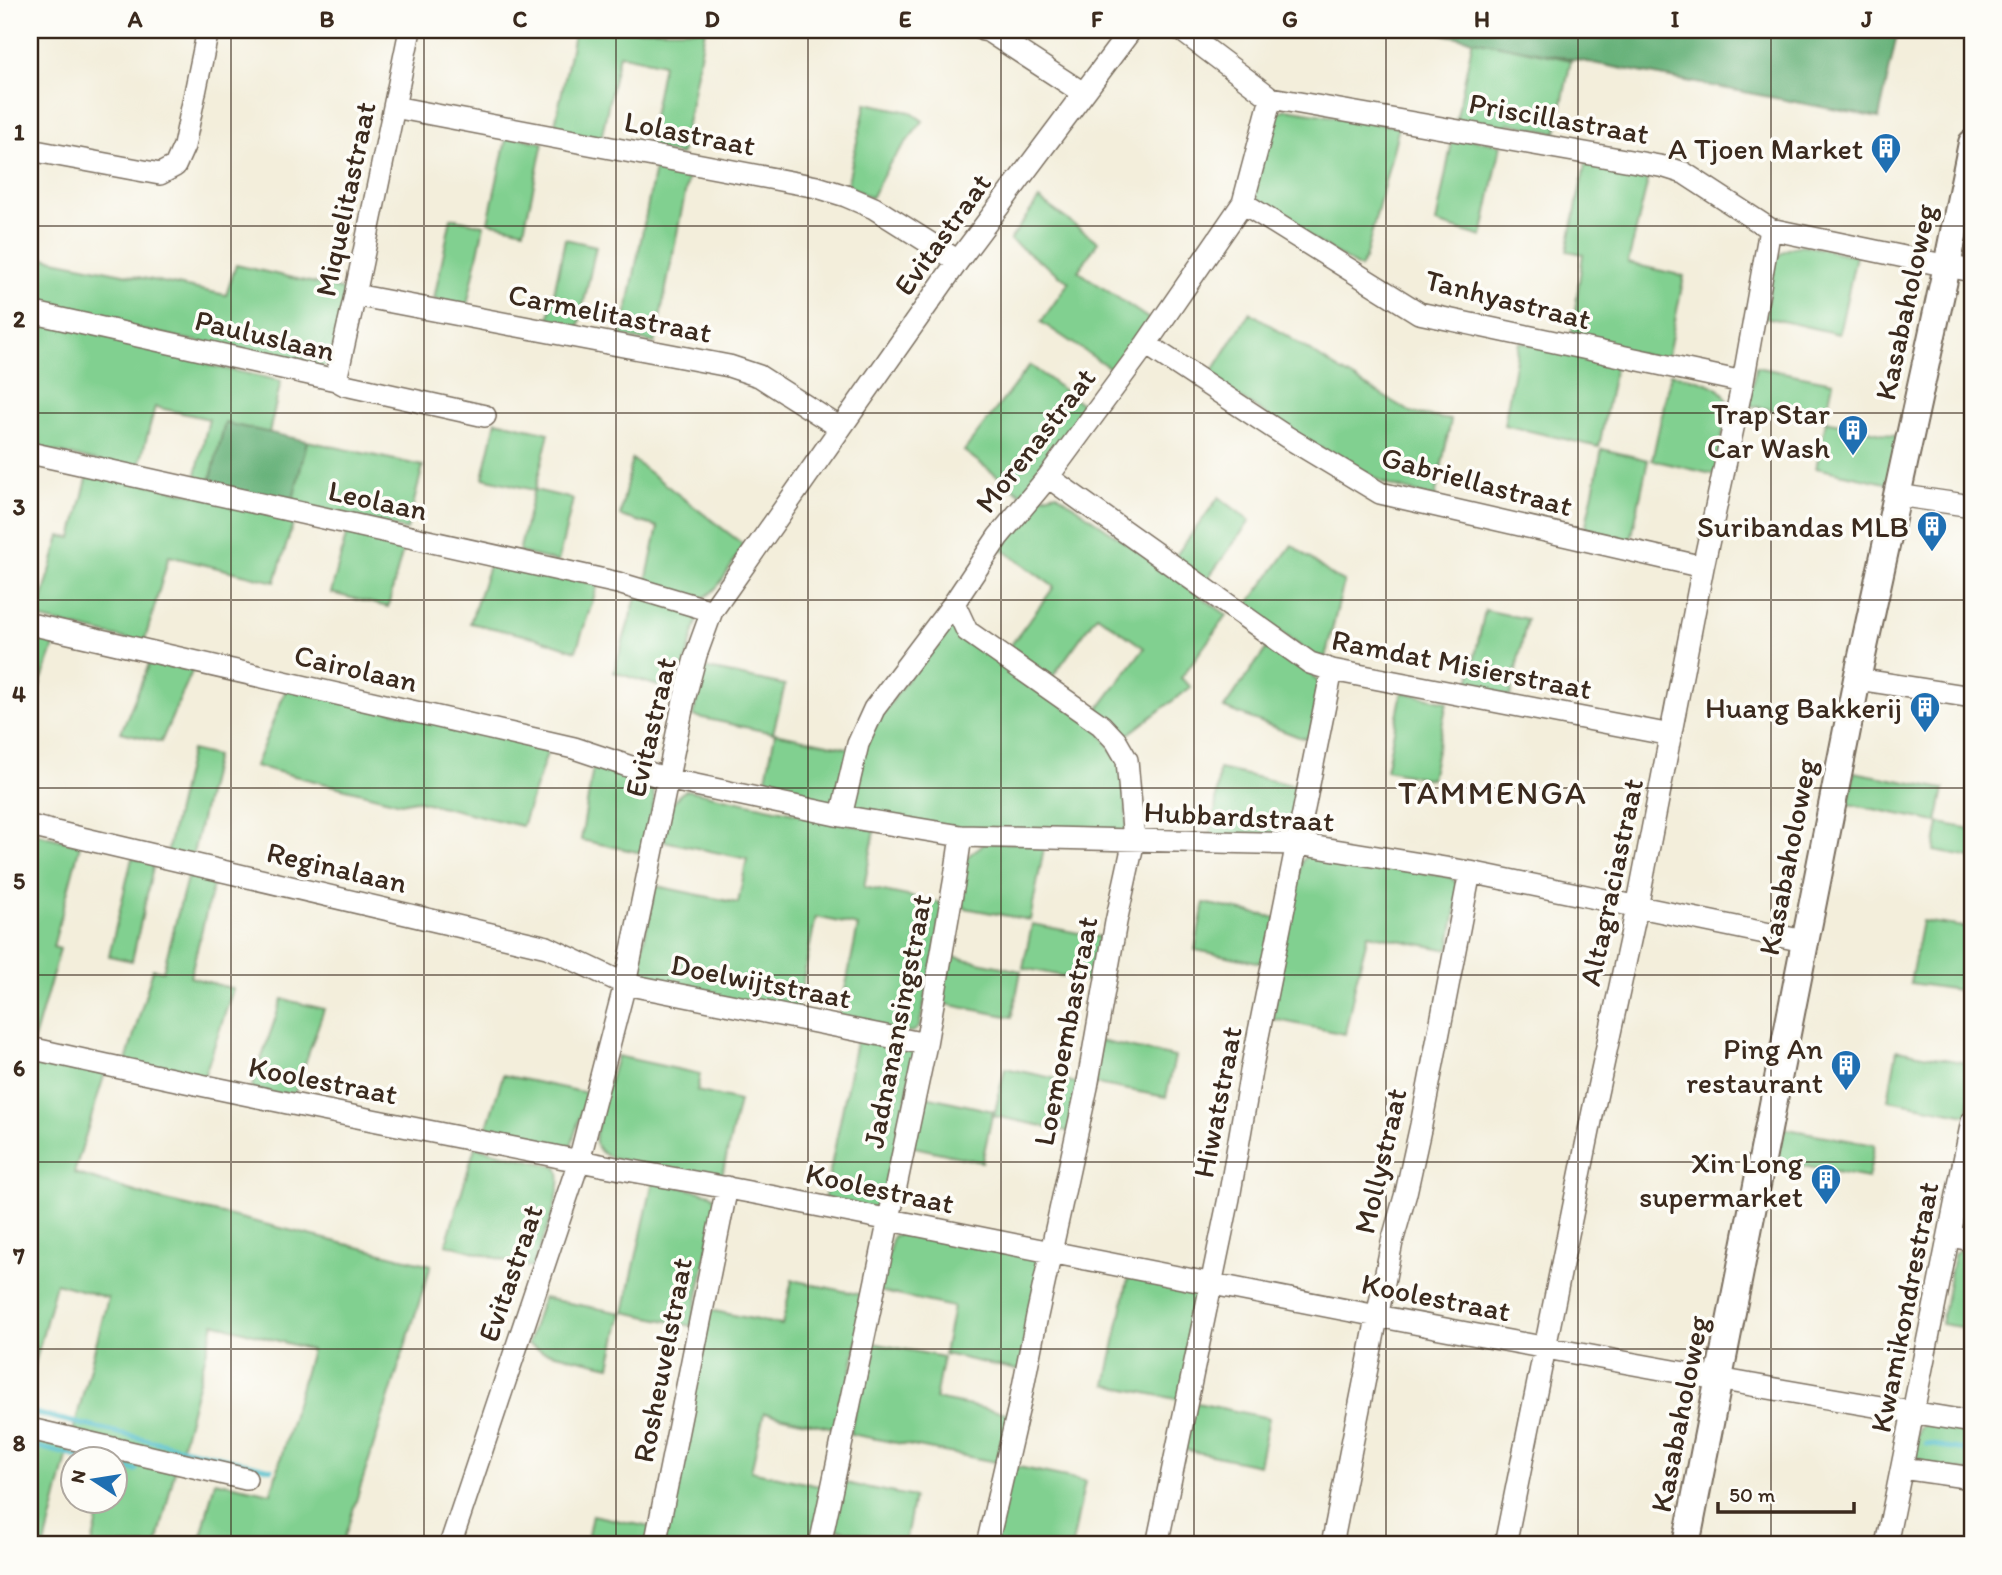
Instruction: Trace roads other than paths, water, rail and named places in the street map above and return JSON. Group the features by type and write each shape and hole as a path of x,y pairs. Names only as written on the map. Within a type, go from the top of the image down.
{"street":[{"path":"30,150 160,174 175,166 184,146 208,30"},
{"name":"Miquelitastraat","path":"336,380 410,30"},
{"path":"983,30 1083,93"},
{"name":"Evitastraat","path":"450,1545 579,1161 625,984 684,700 712,611 958,261 1131,30"},
{"name":"Priscillastraat","path":"1181,30 1271,98 1665,167 1684,173 1770,229 1960,269"},
{"name":"Morenastraat","path":"841,816 858,744 874,709 954,603 998,537 1048,477 1146,344 1243,203 1271,98"},
{"name":"Lolastraat","path":"394,107 817,187 874,208 958,261"},
{"name":"Kasabaholoweg","path":"1686,1545 1857,679 1897,495 1960,269 1972,143"},
{"name":"Tanhyastraat","path":"1243,203 1419,313 1743,382"},
{"name":"Altagraciastraat","path":"1505,1545 1743,382 1770,229"},
{"name":"Carmelitastraat","path":"355,295 729,366 759,376 839,427"},
{"name":"Pauluslaan","path":"30,312 485,416"},
{"name":"Gabriellastraat","path":"1146,344 1287,437 1380,493 1703,568"},
{"name":"Leolaan","path":"30,453 618,583 712,611"},
{"name":"Ramdat Misierstraat","path":"1048,477 1310,663 1332,670 1671,735"},
{"path":"1897,495 1972,506"},
{"name":"Loemoembastraat","path":"954,603 967,631 1101,725 1116,741 1127,760 1134,840 1116,922 1087,1087 987,1545"},
{"name":"Cairolaan","path":"30,624 575,748 667,779"},
{"name":"Hiwatstraat","path":"1157,1545 1229,1198 1251,1071 1332,670"},
{"path":"1857,679 1972,697"},
{"name":"Hubbardstraat","path":"667,779 841,816 961,836 1298,844 1470,872 1804,941"},
{"name":"Reginalaan","path":"30,826 547,947 625,984"},
{"name":"Jadnanansingstraat","path":"820,1545 926,1044 961,836"},
{"name":"Mollystraat","path":"1332,1545 1376,1315 1421,1125 1470,872"},
{"name":"Doelwijtstraat","path":"625,984 926,1044"},
{"name":"Koolestraat","path":"30,1048 238,1094 579,1161 727,1187 1545,1349 1972,1422"},
{"name":"Kwamikondrestraat","path":"1886,1545 1972,1121"},
{"name":"Rosheuvelstraat","path":"655,1545 727,1187"},
{"path":"1949,1236 1972,1240"},
{"path":"30,1429 246,1479"},
{"path":"1902,1468 1972,1478"}],"waterway":[{"path":"30,1412 271,1469"},
{"path":"1926,1444 1972,1451"},
{"path":"30,1445 60,1452"},
{"path":"130,1468 136,1470"}],"place":[{"name":"A Tjoen Market","path":"1886,175"},
{"name":"Trap Star Car Wash","path":"1853,457"},
{"name":"Suribandas MLB","path":"1932,553"},
{"name":"Huang Bakkerij","path":"1925,734"},
{"name":"Ping An restaurant","path":"1846,1092"},
{"name":"Xin Long supermarket","path":"1826,1206"}],"district":[{"name":"TAMMENGA","path":"1493,792"}]}
